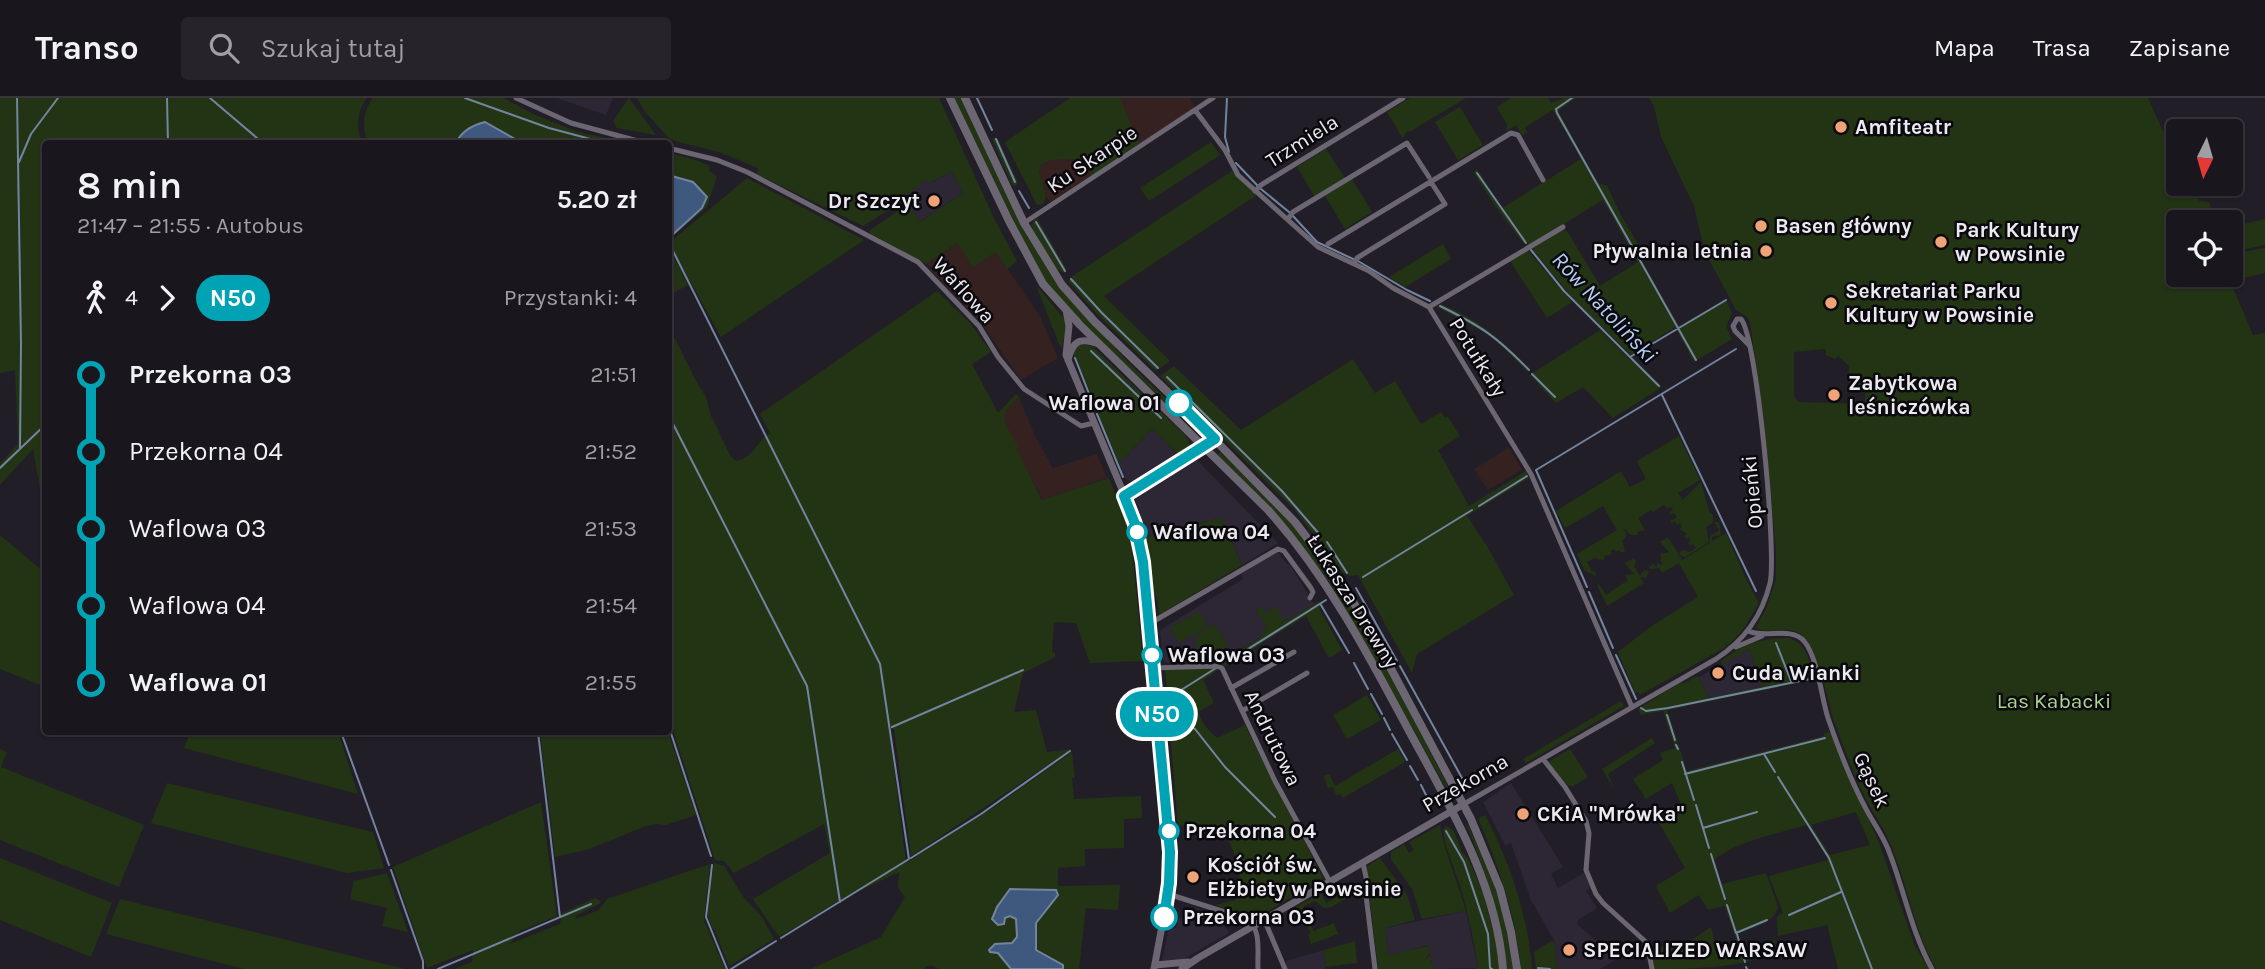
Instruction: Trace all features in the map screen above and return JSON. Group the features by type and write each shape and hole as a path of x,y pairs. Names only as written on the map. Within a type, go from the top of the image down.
{"main road":[{"name":"Łukasza Drewny","path":"950,98 1036,272 1066,310 1100,345 1276,519 1326,583 1363,645 1452,811 1486,886 1502,951 1503,969"},
{"name":"Łukasza Drewny","path":"965,98 1024,223 1044,258 1077,303 1295,522 1332,569 1373,635 1464,804 1500,889 1517,969"}],"street":[{"path":"516,98 571,123 634,140"},
{"name":"Ku Skarpie","path":"1024,223 1213,98"},
{"path":"1384,98 1388,107"},
{"name":"Trzmiela","path":"1258,188 1403,98"},
{"name":"Potułkały","path":"1195,110 1224,150 1234,170 1290,216 1318,247 1356,261 1429,307 1531,474 1632,707"},
{"path":"1328,244 1430,179 1509,134 1518,135 1543,180"},
{"path":"1290,216 1407,143 1445,204 1356,261"},
{"name":"Waflowa","path":"672,149 717,160 753,174 918,262 979,326 998,357 1024,389 1078,425 1085,427 1094,423"},
{"path":"1429,307 1563,227"},
{"path":"1066,310 1069,326 1065,348 1068,361 1124,496 1140,546 1170,840 1168,894 1154,967"},
{"name":"Opieńki","path":"1748,631 1764,605 1771,581 1773,560 1763,441 1750,346 1745,324 1741,319 1737,319 1733,326 1735,331 1750,346"},
{"path":"1068,361 1072,346 1076,342 1088,340 1100,345"},
{"path":"1188,457 1193,445 1189,432"},
{"path":"1124,496 1215,439"},
{"path":"1149,624 1278,549 1284,551 1311,588 1313,592 1310,598"},
{"name":"Przekorna","path":"1182,969 1730,650 1748,631"},
{"name":"Gąsek","path":"1748,631 1763,635 1794,635 1803,640 1808,649 1840,749 1864,806 1886,845 1919,945 1932,969"},
{"name":"Gąsek","path":"1730,650 1763,635"},
{"path":"1231,688 1294,652"},
{"name":"Andrutowa","path":"1153,667 1222,668 1281,792 1330,881"},
{"path":"1242,711 1307,673"},
{"path":"1543,759 1565,787 1586,821 1589,833 1586,870 1596,894 1647,943 1652,969"},
{"path":"1363,863 1375,969"},
{"path":"1168,894 1247,919 1255,925 1258,969"},
{"path":"1264,919 1285,969"},
{"name":"Przekorna","path":"1154,967 1195,960"}],"shaded area":[{"path":"557,98 613,98 606,115"},
{"path":"1120,98 1190,98 1195,107 1140,145"},
{"path":"1074,159 1092,175 1050,202 1042,189 1039,171 1042,164 1053,160"},
{"path":"952,171 963,193 919,222 902,197 927,179 931,183"},
{"path":"957,243 996,252 1041,318 1058,358 1021,380 980,321 934,273 934,269 926,264"},
{"path":"1019,397 1035,436 1053,468 1097,454 1107,478 1043,500 1015,448 1003,418 1004,412"},
{"path":"1152,429 1181,457 1136,485 1125,479 1119,463"},
{"path":"1509,447 1522,470 1488,490 1474,469"},
{"path":"1197,460 1278,543 1242,565 1221,518 1147,536 1135,498"},
{"path":"1278,552 1290,565 1314,604 1220,662 1167,663 1163,659 1160,630 1243,579 1241,574"},
{"path":"1749,649 1764,686 1708,698 1699,677"},
{"path":"1511,783 1563,867 1551,874 1558,888 1584,873 1591,888 1586,891 1597,908 1578,920 1577,924 1617,959 1600,969 1559,969 1556,966 1555,942 1531,900 1511,843 1505,845 1483,802"},
{"path":"1195,908 1230,919 1223,923 1229,933 1182,960 1162,960 1169,928 1176,928 1177,923 1170,921 1193,915"},
{"path":"1466,911 1478,968 1433,969 1428,945 1388,956 1385,928"},
{"path":"1324,950 1326,969 1287,969 1286,961"}],"green space":[{"path":"0,98 367,98 358,120 360,140 42,140 42,500 33,449 0,485 0,464 17,445 18,440 15,370 0,373"},
{"path":"373,98 504,98 535,115 578,132 615,140 517,140 475,124 458,140 366,140 364,120"},
{"path":"629,98 656,135 617,128 613,121"},
{"path":"637,98 939,98 994,218 1017,261 1007,269 996,252 973,267 957,243 926,264 871,234 869,231 908,204 920,222 963,193 952,171 930,183 927,180 903,197 905,200 863,226 757,174 758,168 719,152 669,138 645,112"},
{"path":"954,98 961,98 1027,236 1061,289 1127,361 1202,434 1203,439 1095,335 1044,280"},
{"path":"1070,98 1120,98 1140,145 1092,175 1074,159 1053,160 1042,164 1039,171 1046,197 1043,204 1037,205 1005,142"},
{"path":"1410,98 1466,98 1407,131 1403,139 1387,112"},
{"path":"1511,98 1548,98 1551,103 1564,98 1576,98 1558,111 1598,183 1607,186 1646,258 1642,261 1679,326 1726,299 1732,314 1726,326 1732,339 1694,362 1675,327 1631,355 1575,301 1532,249 1562,230 1567,231 1600,286 1638,262 1603,200 1529,245 1527,242 1524,244 1473,172 1477,169 1502,208 1581,159 1553,110 1525,127 1527,133 1522,135 1516,125 1506,131 1507,125 1497,107"},
{"name":"Las Kabacki","path":"1649,98 2148,98 2166,135 2166,196 2198,196 2199,201 2209,202 2211,210 2166,210 2166,287 2233,287 2253,335 2265,333 2265,969 1936,969 1922,938 1890,843 1845,752 1814,652 1798,632 1763,630 1756,627 1766,609 1776,579 1776,550 1764,420 1750,323 1747,317 1736,310 1705,252 1694,206 1661,137 1654,106","holes":["1826,349 1826,355 1835,359 1838,356 1849,366 1848,381 1865,388 1865,404 1798,402 1794,396 1794,352"]},
{"path":"1460,107 1483,145 1458,160 1435,122"},
{"path":"995,137 1017,180 1018,184 1015,186 1012,185 992,139"},
{"path":"1211,142 1220,155 1149,201 1140,188"},
{"path":"1326,149 1345,178 1315,197 1297,167"},
{"path":"672,154 710,166 709,171 717,176 707,207 672,236"},
{"path":"1232,171 1257,195 1104,296 1170,361 1156,371 1097,314 1068,281"},
{"path":"747,178 864,240 721,337 672,248 672,240"},
{"path":"1352,179 1372,212 1345,229 1325,196"},
{"path":"1035,219 1067,270 1065,273 1055,266 1045,253 1031,225"},
{"path":"2265,219 2265,245 2243,250 2243,224"},
{"path":"1443,244 1451,259 1405,287 1389,277"},
{"name":"Las Kabacki","path":"2265,248 2265,273 2243,278 2243,252"},
{"path":"1528,251 1572,302 1547,318 1510,261"},
{"path":"672,254 688,285 672,293"},
{"path":"1036,285 1066,321 1061,349"},
{"path":"937,291 970,323 991,352 972,364 998,413 1016,394 1019,397 1007,410 1005,420 1042,500 1109,478 1131,539 1143,661 1090,663 1076,623 1054,622 1052,652 1055,657 1023,673 1014,712 1036,710 1047,752 1072,749 911,856 894,729 889,729 906,863 1000,803 1072,752 1074,799 1141,796 1142,818 1124,819 1124,848 1085,849 1085,866 1058,868 1058,886 1120,885 1118,910 1086,908 1079,969 1063,969 1063,965 1036,950 1036,923 1057,896 1006,898 997,907 1005,918 1010,916 1016,919 1017,937 1012,943 995,944 990,952 998,953 1011,969 939,969 925,966 925,969 811,969 881,937 905,897 898,888 899,872 838,901 779,937 753,899 830,853 824,824 734,873 724,861 715,860 672,727 672,333 706,397 711,416 731,457 736,461 747,457 770,433 760,414"},
{"path":"1441,304 1489,332 1530,369 1527,371 1491,336 1437,307"},
{"path":"1600,330 1662,387 1613,418 1583,387 1556,403 1530,375"},
{"path":"1080,344 1092,346 1184,434 1189,441 1189,452 1181,457 1152,429 1119,463 1073,353"},
{"path":"1353,359 1375,393 1395,381 1421,424 1441,412 1445,418 1448,417 1460,436 1438,450 1469,506 1526,471 1529,478 1467,516 1514,595 1417,654 1412,673 1358,575 1350,576 1342,572 1294,509 1160,376 1174,366 1241,430"},
{"path":"1679,436 1700,480 1678,493 1683,500 1701,482 1714,520 1706,527 1709,542 1685,557 1681,556 1679,553 1683,550 1689,552 1696,548 1693,544 1690,546 1689,537 1686,539 1684,536 1687,534 1679,529 1682,527 1680,523 1671,523 1670,521 1677,517 1669,512 1673,510 1671,507 1664,505 1638,518 1645,530 1637,532 1638,535 1630,535 1623,527 1627,535 1622,541 1625,551 1616,552 1614,549 1612,554 1604,556 1605,559 1594,558 1587,562 1596,576 1584,570 1577,554 1617,530 1603,506 1565,528 1556,511 1621,471 1630,487 1646,479 1637,461"},
{"path":"1220,452 1289,520 1331,573 1386,665 1451,792 1449,793 1329,582 1285,525 1217,455"},
{"path":"1221,518 1242,565 1159,615 1157,596 1152,596 1144,537"},
{"path":"1714,522 1719,522 1721,535 1712,537 1712,541 1726,533 1759,603 1743,630 1728,645 1724,641 1726,647 1640,695 1635,693 1618,652 1653,625 1698,597 1679,563 1662,573 1659,568 1651,569 1649,567 1654,564 1657,568 1657,563 1662,565 1660,554 1669,552 1660,542 1668,537 1682,560 1710,543 1710,536 1719,530"},
{"path":"0,535 42,570 42,686 0,669"},
{"path":"1634,558 1634,566 1640,576 1644,570 1649,571 1646,578 1640,577 1644,583 1607,606 1597,585 1599,584 1606,595 1628,580 1625,575 1634,574 1625,563"},
{"path":"1319,601 1319,608 1342,650 1329,658 1306,616 1225,666 1220,662 1263,636 1261,632 1267,627 1256,610 1261,607 1265,613 1276,606 1285,621"},
{"path":"1199,611 1208,626 1179,643 1170,628"},
{"path":"1215,624 1228,646 1220,650 1224,650 1224,654 1171,656 1171,652 1219,650 1197,649 1196,635"},
{"path":"1789,638 1804,648 1814,676 1811,680 1667,710 1687,771 1831,732 1880,845 1914,944 1929,969 1838,969 1827,925 1778,936 1777,916 1783,913 1769,876 1828,860 1807,825 1746,843 1714,860 1722,884 1766,873 1778,907 1776,913 1762,924 1737,934 1744,953 1775,940 1776,947 1754,960 1738,964 1654,969 1652,953 1655,947 1684,945 1711,927 1716,948 1737,942 1725,906 1708,910 1699,895 1670,913 1656,886 1685,868 1657,819 1681,804 1672,783 1646,799 1633,779 1663,760 1660,753 1675,748 1663,711 1641,715 1638,709 1681,682 1683,684 1695,677 1699,677 1708,698 1763,686 1749,649 1722,665 1721,661 1753,643","holes":["1856,812 1870,845 1830,855 1811,825"]},
{"path":"1217,667 1218,670 1203,680 1214,703 1198,712 1205,726 1217,738 1245,725 1323,878 1255,919 1215,905 1236,900 1236,891 1232,885 1240,876 1234,854 1225,836 1214,825 1191,826 1190,823 1178,827 1165,669"},
{"path":"1367,695 1381,720 1347,739 1333,715"},
{"path":"1621,701 1624,706 1526,763 1523,759"},
{"path":"190,735 339,735 358,794 184,748"},
{"path":"540,735 669,735 696,815 666,825 646,826 589,849 555,857"},
{"path":"1652,738 1655,743 1608,774 1615,790 1602,769"},
{"path":"0,749 7,752 1,767 144,825 119,887 0,840"},
{"path":"1398,749 1405,762 1343,798 1340,794 1336,795 1333,787 1328,788 1324,776 1329,774 1335,786"},
{"path":"1570,749 1588,777 1572,787 1565,783 1548,762"},
{"path":"167,783 373,832 384,868 347,873 151,823"},
{"path":"541,802 557,916 520,931 510,944 560,924 562,913 595,898 601,901 599,904 575,916 576,919 599,910 607,899 710,864 704,920 725,969 455,969 472,962 473,950 427,968 393,867"},
{"path":"1485,815 1502,852 1522,909 1532,969 1521,969 1506,892 1478,818"},
{"path":"1467,823 1493,879 1505,923 1513,969 1507,969 1496,913"},
{"path":"1440,825 1466,911 1422,919 1412,889 1391,859 1391,852 1404,844 1409,853 1414,850 1409,842"},
{"path":"1447,826 1454,831 1483,892 1496,942 1499,969 1473,969 1478,968 1475,949 1462,892 1444,837 1443,829"},
{"path":"0,858 112,903 91,957 0,920"},
{"path":"1380,858 1407,895 1415,920 1385,928 1388,955 1428,946 1430,953 1425,960 1430,955 1433,969 1378,969 1366,867"},
{"path":"714,863 724,866 744,898 762,917 774,939 729,966 709,917 708,898"},
{"path":"387,873 408,932 382,926 387,908 350,899 354,881"},
{"path":"1349,891 1349,897 1331,907 1324,908 1315,901 1304,906 1302,911 1314,931 1334,923 1338,934 1311,944 1308,934 1311,933 1296,907 1321,893 1326,903"},
{"path":"120,899 405,969 244,969 106,934"},
{"path":"1355,941 1357,963 1326,967 1324,950"},
{"path":"1551,941 1555,942 1556,966 1559,969 1536,969 1534,952"}],"water":[{"path":"485,122 517,140 458,140 476,125"},
{"path":"672,176 693,182 707,197 702,208 672,235"},
{"path":"1010,889 1056,890 1058,895 1036,923 1036,950 1063,965 1063,969 1011,969 998,953 990,952 995,944 1012,943 1017,937 1016,919 1010,916 1005,918 1004,924 998,925 992,919"}],"waterway":[{"path":"17,98 20,448"},
{"path":"19,162 31,134 58,98"},
{"path":"167,98 168,140"},
{"path":"210,98 259,140"},
{"path":"465,98 549,128 594,140"},
{"path":"977,98 992,130"},
{"path":"1227,98 1225,137 1229,152"},
{"path":"1572,98 1556,109 1557,113 1696,360"},
{"path":"996,139 1015,182"},
{"path":"1236,163 1257,185"},
{"name":"Rów Natoliński","path":"1477,173 1526,243"},
{"path":"1261,189 1289,212"},
{"path":"1019,191 1029,208"},
{"path":"1293,216 1317,242 1353,259"},
{"path":"1036,222 1065,271"},
{"path":"672,249 880,664 909,859 781,938"},
{"name":"Rów Natoliński","path":"1531,250 1564,291 1659,386"},
{"path":"1358,261 1430,301"},
{"path":"1071,279 1158,368"},
{"path":"1630,357 1726,300"},
{"path":"1440,306 1488,333 1529,370"},
{"name":"Rów Natoliński","path":"1587,587 1536,470 1736,349"},
{"path":"1091,351 1161,418"},
{"path":"1075,358 1095,409"},
{"path":"1532,374 1555,397"},
{"path":"1167,377 1282,491 1320,535"},
{"path":"1662,395 1756,591"},
{"path":"1097,414 1123,477"},
{"path":"672,422 807,686 840,902"},
{"path":"0,468 42,428"},
{"path":"1479,506 1527,476"},
{"path":"1363,577 1472,510"},
{"path":"1327,542 1347,573"},
{"path":"1356,588 1397,661"},
{"name":"Rów Natoliński","path":"1589,592 1613,648"},
{"path":"1229,661 1326,600"},
{"path":"1321,605 1349,653"},
{"path":"1776,643 1791,681"},
{"name":"Rów Natoliński","path":"1616,655 1636,699"},
{"path":"1354,663 1368,689"},
{"path":"1400,666 1462,778"},
{"path":"1167,699 1216,668"},
{"path":"892,727 1023,670"},
{"path":"1641,708 1646,711 1668,708 1810,679"},
{"path":"1371,694 1382,714"},
{"path":"1170,714 1195,729 1225,767 1275,817"},
{"name":"Rów Natoliński","path":"1667,715 1675,740"},
{"path":"1384,718 1390,730"},
{"path":"1392,734 1407,760"},
{"path":"342,735 389,865"},
{"path":"538,735 560,917"},
{"path":"672,735 711,856"},
{"path":"1685,774 1825,738"},
{"name":"Rów Natoliński","path":"1676,745 1678,749"},
{"path":"911,858 981,814 1070,751"},
{"path":"1764,754 1775,772"},
{"name":"Rów Natoliński","path":"1682,762 1694,800"},
{"path":"1410,766 1418,780"},
{"path":"1778,777 1829,858 1872,969"},
{"path":"1421,785 1428,799"},
{"name":"Rów Natoliński","path":"1696,805 1709,848"},
{"path":"1703,828 1757,812"},
{"path":"1446,831 1464,862 1488,934 1492,969"},
{"name":"Rów Natoliński","path":"1711,854 1725,899"},
{"path":"712,865 706,917 727,969"},
{"path":"391,870 423,961 423,969"},
{"path":"1789,915 1841,892"},
{"path":"438,969 591,904"},
{"name":"Rów Natoliński","path":"1727,905 1736,933 1767,920"},
{"name":"Rów Natoliński","path":"1737,934 1745,962"},
{"path":"731,969 776,941"},
{"path":"1538,968 1550,969"}],"bus line":[{"name":"N50","path":"1164,917 1169,883 1169,830 1143,562 1135,524 1124,496 1215,439 1179,403"}],"place":[{"name":"Amfiteatr","path":"1841,127"},
{"name":"Dr Szczyt","path":"934,201"},
{"name":"Basen główny","path":"1761,226"},
{"name":"Park Kultury w Powsinie","path":"1941,242"},
{"name":"Pływalnia letnia","path":"1766,251"},
{"name":"Sekretariat Parku Kultury w Powsinie","path":"1831,303"},
{"name":"Zabytkowa leśniczówka","path":"1834,395"},
{"name":"Waflowa 01","path":"1179,403"},
{"name":"Waflowa 04","path":"1137,532"},
{"name":"Waflowa 03","path":"1152,655"},
{"name":"Cuda Wianki","path":"1718,673"},
{"name":"CKiA \"Mrówka\"","path":"1523,814"},
{"name":"Przekorna 04","path":"1169,831"},
{"name":"Kościół św. Elżbiety w Powsinie","path":"1193,877"},
{"name":"Przekorna 03","path":"1164,917"},
{"name":"SPECIALIZED WARSAW","path":"1569,950"}]}
